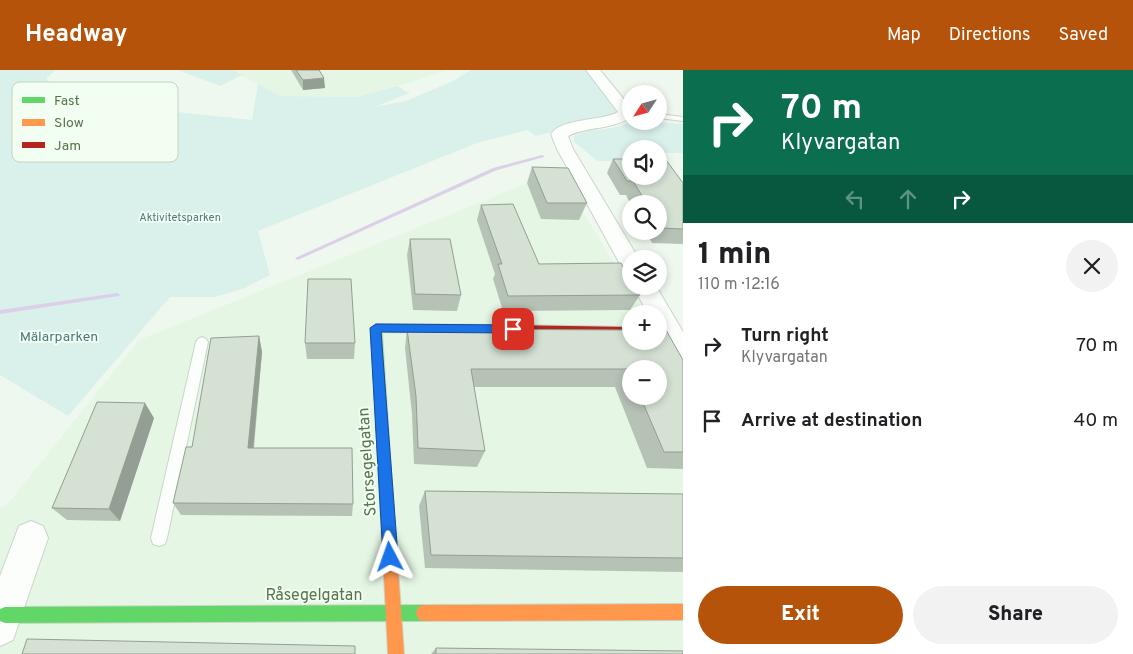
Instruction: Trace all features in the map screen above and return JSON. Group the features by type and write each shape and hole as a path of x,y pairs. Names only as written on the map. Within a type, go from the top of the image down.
{"street":[{"path":"593,70 622,105"},
{"path":"622,117 612,121 576,126 559,134 565,149 623,250"},
{"name":"Storsegelgatan","path":"396,654 376,328 622,331"},
{"path":"667,335 683,354"},
{"path":"2,621 31,538"},
{"name":"Råsegelgatan","path":"2,621 394,612 683,612"}],"lane":[{"path":"668,117 683,118"},
{"path":"159,538 202,342"}],"shaded area":[{"path":"232,70 446,70 415,81 357,97 280,96"},
{"path":"558,171 622,276 622,295 633,295 640,305 622,305 622,350 665,350 683,377 683,654 0,654 0,507 6,506 139,340"}],"green space":[{"name":"Aktivitetsparken","path":"0,70 56,70 46,78 49,82 12,82 12,162 178,162 178,112 252,120 258,84 280,96 357,97 397,86 410,93 374,107 406,101 453,81 471,70 587,70 615,106 617,112 613,117 561,126 551,132 536,136 527,130 477,143 258,231 270,275 245,288 215,297 170,297 68,416 0,375"},
{"path":"178,70 232,70 242,75 220,86"},
{"path":"668,123 683,124 683,153 667,153 667,140 622,140 622,161 598,161 574,142 574,136 581,133 622,125 622,130 668,130"}],"building":[{"path":"296,70 319,70 324,78 303,80"},
{"path":"613,159 622,159 622,173"},
{"path":"667,161 683,183 683,229 667,228 667,195 642,195 635,185 667,185"},
{"path":"532,167 568,168 587,203 547,203"},
{"path":"513,204 539,264 621,263 622,295 640,295 508,296 498,264 502,264 481,205"},
{"path":"410,239 450,239 461,295 415,294"},
{"path":"308,279 351,279 355,343 305,343"},
{"path":"407,329 622,330 622,350 667,350 667,332 683,360 683,452 664,452 644,405 667,405 667,360 622,360 622,369 471,369 485,451 418,448 416,396"},
{"path":"259,336 248,448 352,448 353,504 173,503 186,447 192,447 211,338"},
{"path":"97,402 145,403 109,509 52,508"},
{"path":"425,491 683,494 683,558 431,555"},
{"path":"27,639 355,646 355,654 22,654"},
{"path":"436,648 683,651 683,654 436,654"}],"waterway":[{"path":"298,258 495,169 542,156"},
{"path":"0,312 117,295"}],"traffic: fast":[{"path":"383,441 376,328 502,329"},
{"path":"5,615 424,613"}],"traffic: slow":[{"path":"383,441 396,654"},
{"path":"424,613 683,612"}],"traffic: jam":[{"path":"502,329 622,331"}],"route":[{"path":"390,557 376,328 513,329"}],"park label":[{"name":"Mälarparken","path":"59,337"}]}
